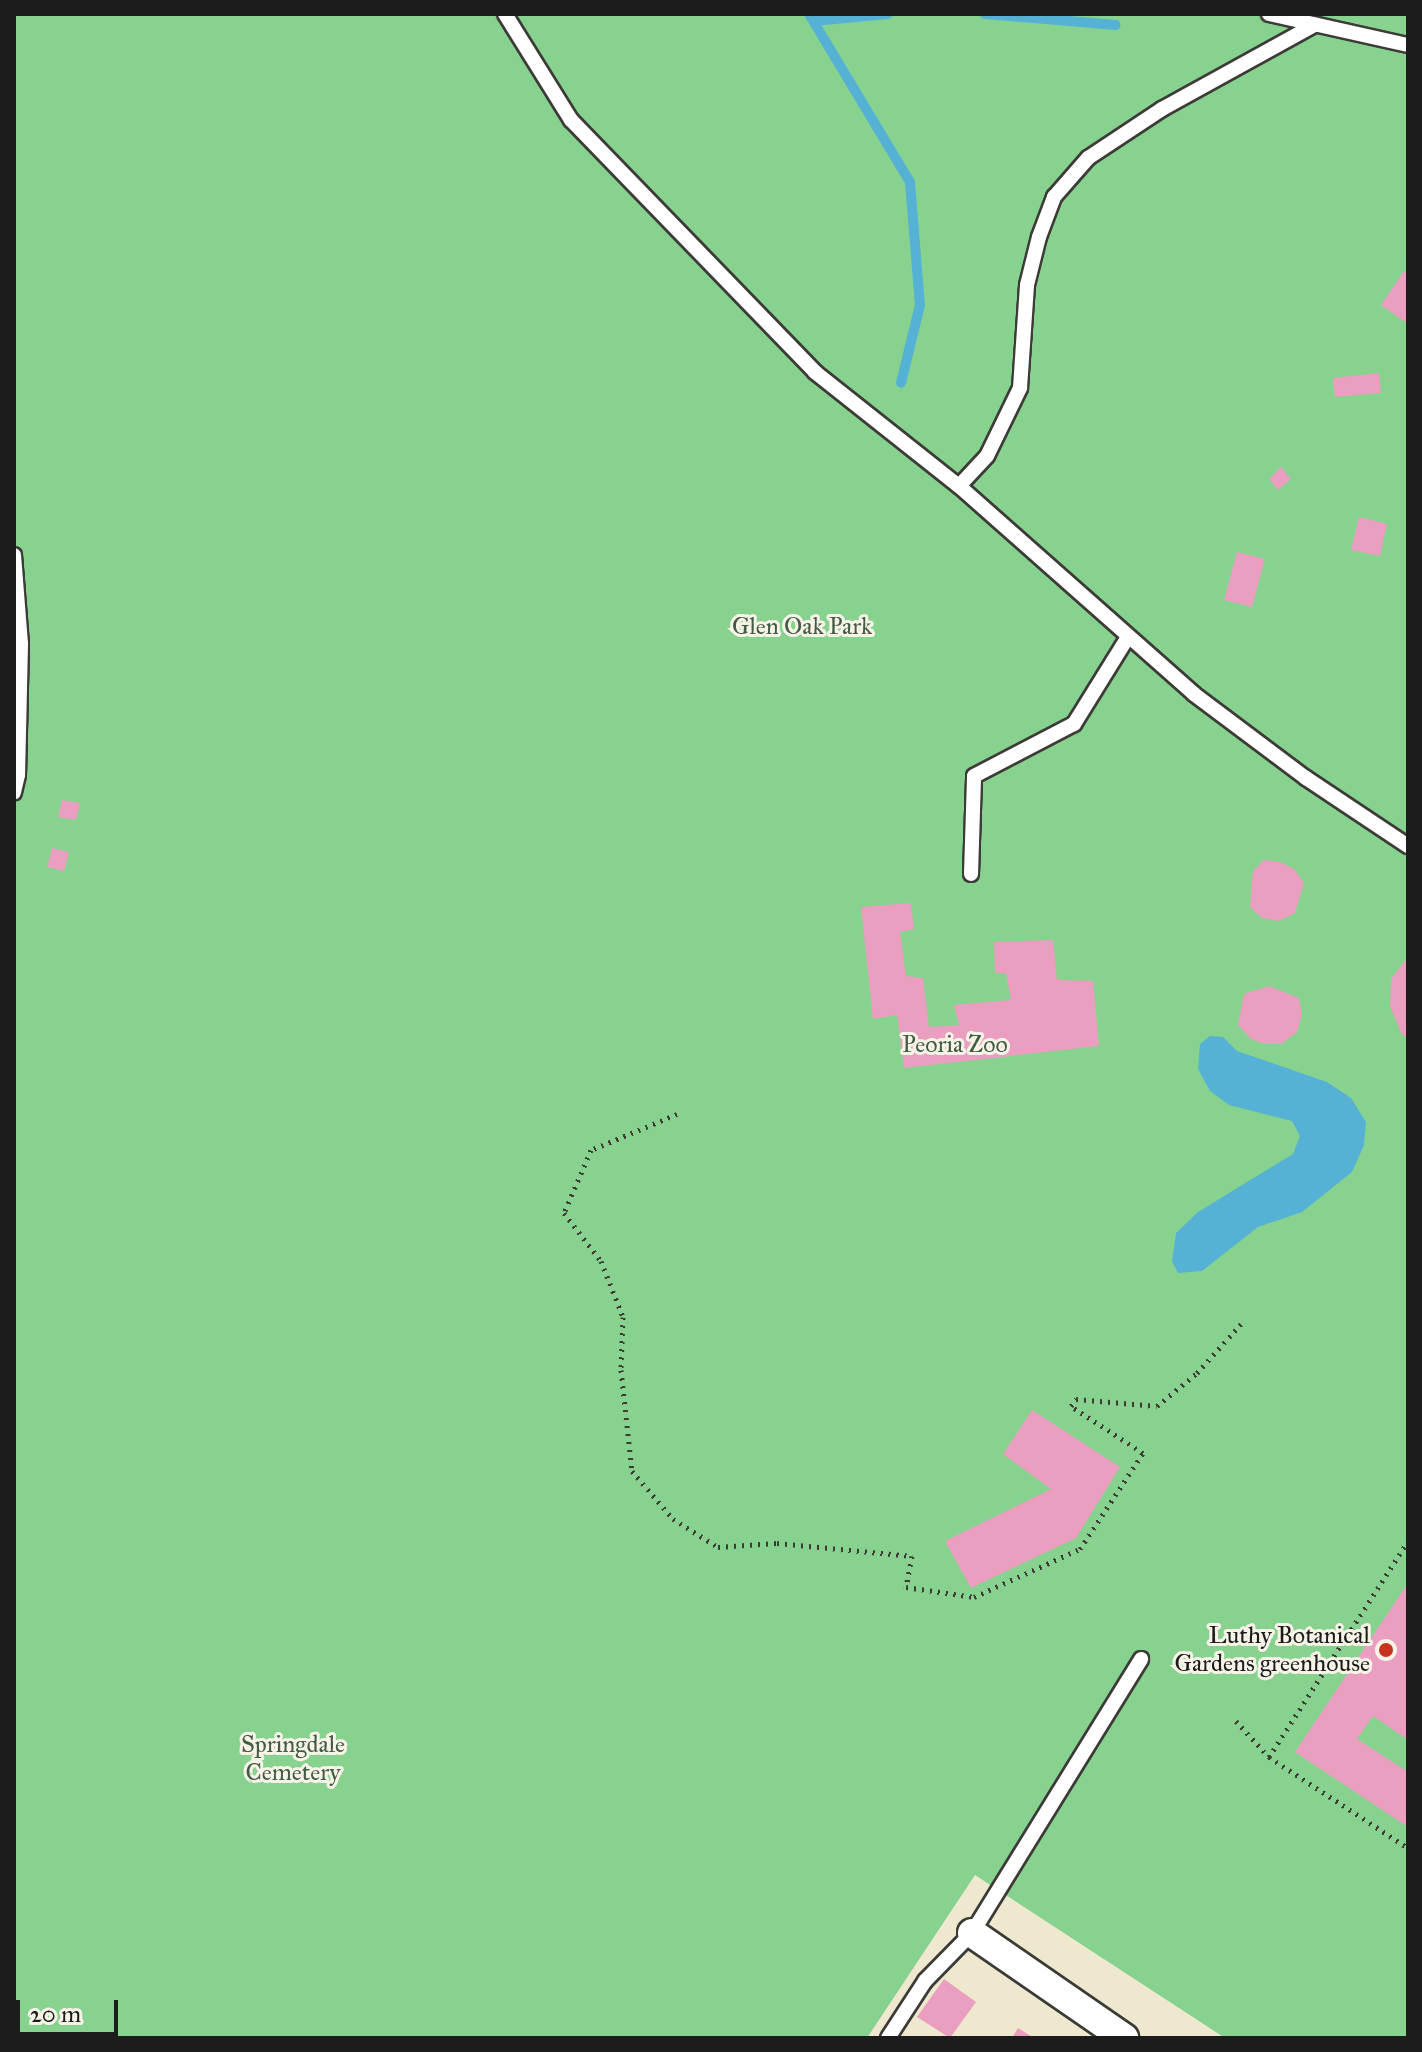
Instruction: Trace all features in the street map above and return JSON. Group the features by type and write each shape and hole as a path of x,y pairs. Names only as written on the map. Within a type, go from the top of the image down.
{"street":[{"path":"972,1933 1124,2038"}],"lane":[{"path":"505,14 571,120 815,372 959,486 1194,694 1306,778 1408,846"},
{"path":"1269,14 1408,45"},
{"path":"959,486 987,456 1020,388 1027,285 1039,237 1054,197 1088,158 1149,117 1314,25"},
{"path":"14,555 21,644 18,775 14,793"},
{"path":"971,874 974,776 1074,724 1128,637"},
{"path":"888,2038 925,1981 972,1933 1141,1659"}],"path":[{"path":"677,1114 591,1150 564,1213 601,1261 623,1317 621,1370 632,1471 673,1519 718,1547 777,1543 912,1556 906,1587 974,1597 1080,1549 1143,1453 1071,1406 1076,1399 1157,1406 1197,1373 1241,1324"},
{"path":"1269,1757 1406,1551 1408,1541"},
{"path":"1236,1721 1269,1757 1408,1848"}],"green space":[{"name":"Glen Oak Park","path":"14,14 1408,14 1408,2038 1225,2038 975,1875 867,2038 14,2038"}],"water":[{"path":"1210,1036 1223,1037 1237,1051 1327,1082 1351,1098 1366,1122 1364,1145 1352,1172 1302,1212 1258,1227 1202,1271 1178,1273 1172,1261 1176,1233 1198,1212 1293,1154 1300,1136 1292,1121 1229,1105 1210,1091 1198,1069 1200,1044"}],"building":[{"path":"1404,271 1408,274 1408,324 1381,305"},
{"path":"1379,373 1381,393 1335,397 1333,378"},
{"path":"1281,467 1291,479 1278,490 1269,479"},
{"path":"1359,517 1387,524 1380,556 1351,550"},
{"path":"1237,552 1265,559 1252,607 1224,600"},
{"path":"62,800 80,803 76,820 58,817"},
{"path":"52,848 69,852 64,871 47,867"},
{"path":"1264,860 1280,862 1294,869 1304,883 1295,913 1279,921 1262,918 1250,907 1253,871"},
{"path":"911,903 914,929 900,932 906,976 923,978 929,1027 959,1025 954,1005 1011,1000 1006,973 995,973 994,942 1053,940 1057,980 1093,981 1099,1046 904,1068 897,1015 873,1019 861,907"},
{"path":"1408,957 1408,1039 1401,1033 1390,1006 1391,979"},
{"path":"1269,986 1299,998 1302,1014 1297,1032 1281,1044 1264,1044 1251,1039 1238,1025 1244,994"},
{"path":"1032,1410 1120,1467 1076,1538 971,1588 945,1541 1051,1489 1003,1454"},
{"name":"Luthy Botanical Gardens greenhouse","path":"1408,1583 1408,1740 1373,1716 1357,1739 1408,1772 1408,1827 1295,1752"},
{"path":"944,1979 976,2002 950,2038 917,2017"},
{"path":"1018,2028 1034,2038 1012,2038"}],"waterway":[{"path":"809,14 910,182 920,305 901,383"},
{"path":"814,21 888,14"},
{"path":"985,14 1116,25"}],"place":[{"name":"Luthy Botanical Gardens greenhouse","path":"1386,1650"}],"park label":[{"name":"Peoria Zoo","path":"955,1045"},
{"name":"Springdale Cemetery","path":"293,1759"}]}
